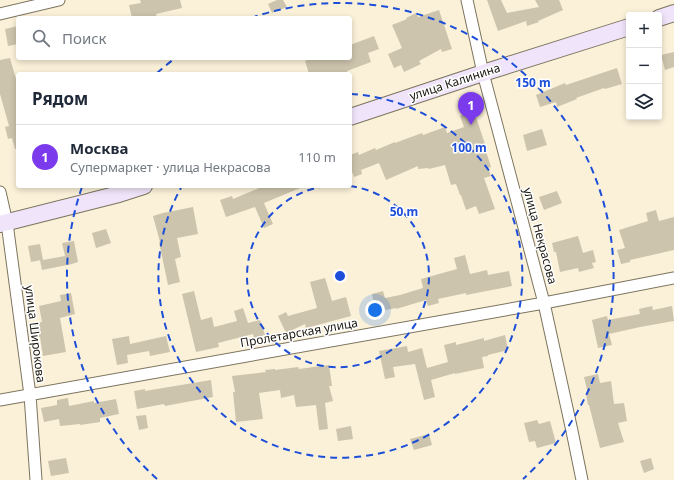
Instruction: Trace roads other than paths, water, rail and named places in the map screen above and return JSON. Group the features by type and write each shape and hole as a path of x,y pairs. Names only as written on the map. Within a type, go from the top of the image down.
{"street":[{"path":"0,14 59,0"},
{"name":"улица Некрасова","path":"467,0 483,73 544,303 582,480"},
{"path":"662,17 674,13"},
{"name":"улица Калинина","path":"352,116 626,28"},
{"path":"4,223 138,188"},
{"name":"улица Широкова","path":"0,192 30,395 36,480"},
{"name":"Пролетарская улица","path":"0,400 544,303 674,278"}],"place":[{"name":"Москва","path":"471,125"}]}
